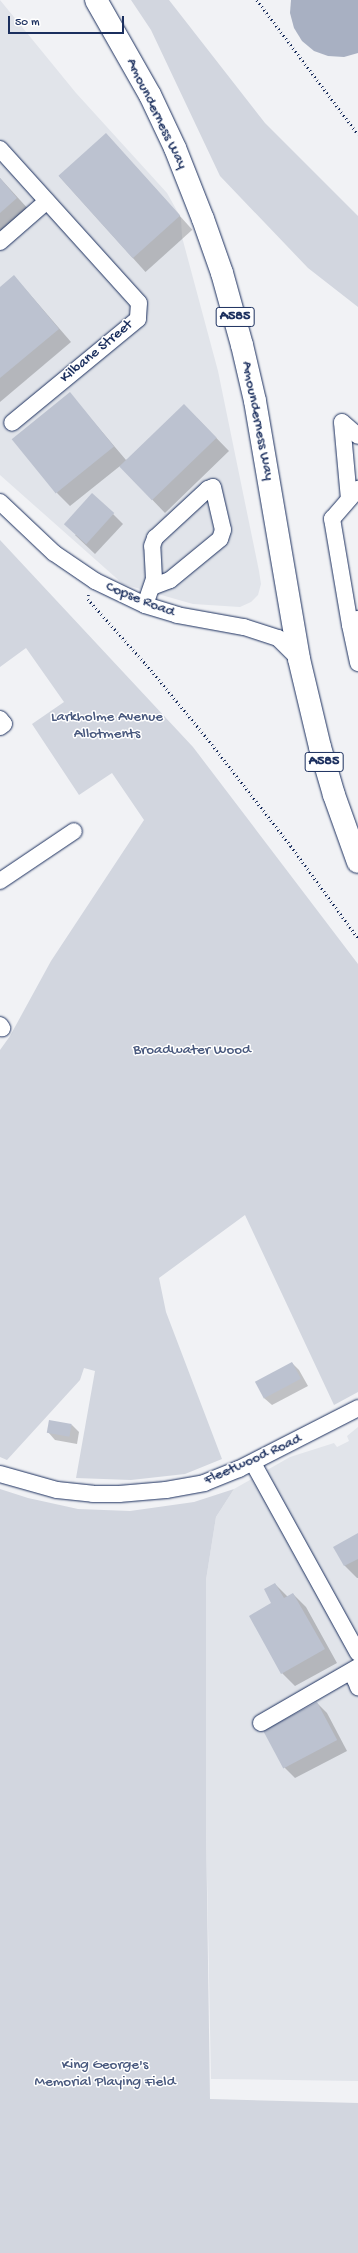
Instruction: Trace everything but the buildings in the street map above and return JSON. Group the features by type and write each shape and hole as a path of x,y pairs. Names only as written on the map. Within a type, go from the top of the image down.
{"highway":[{"name":"Amounderness Way","path":"96,0 146,89 175,148 203,218 222,273 242,345 255,402 299,659 320,747 334,795 358,862"}],"street":[{"name":"Kilbane Street","path":"0,149 139,303 138,319 12,423"},
{"path":"0,242 47,201"},
{"path":"358,436 342,422 353,494 332,520 354,621 358,663"},
{"path":"145,605 152,587 154,567 152,546 155,538 208,489 213,487 223,530 220,539 170,580 152,587"},
{"name":"Copse Road","path":"0,502 54,553 95,581 145,605 177,615 262,632 278,638 299,659"},
{"path":"0,719 4,724 0,727"},
{"path":"0,881 74,831"},
{"name":"Fleetwood Road","path":"0,1474 57,1490 119,1494 166,1490 204,1483 253,1463 358,1408"},
{"path":"253,1463 358,1653"},
{"path":"261,1723 358,1667"},
{"path":"358,1671 355,1679 358,1687"}],"path":[{"path":"257,0 358,134"},
{"path":"95,581 88,599 146,664 207,738 291,846 358,938"}],"shaded area":[{"path":"0,0 76,93 167,193 181,218 182,237 218,371 261,584 258,595 251,602 240,607 193,604 123,584 0,475"},
{"path":"358,1427 358,2081 211,2079 206,1825 206,1580 216,1517 234,1489 290,1457 334,1443 337,1447 349,1441 347,1436"}],"green space":[{"path":"131,0 169,0 265,123 358,216 358,307 308,268 220,176 151,30"},
{"name":"Broadwater Wood","path":"0,540 193,747 358,964 358,1392 334,1405 245,1215 159,1278 166,1312 222,1459 185,1474 131,1480 76,1478 95,1371 84,1368 80,1380 7,1460 0,1457 0,1050 10,1036 51,961 144,820 112,773 79,795 32,724 64,702 26,648 0,667"},
{"name":"King George's Memorial Playing Field","path":"0,1489 28,1498 78,1509 130,1511 194,1502 234,1489 216,1517 206,1580 206,1825 210,2099 358,2103 358,2253 0,2253"}],"water":[{"path":"291,0 358,0 358,53 344,57 328,56 314,51 302,41 294,28 290,13"}],"park label":[{"name":"Larkholme Avenue Allotments","path":"107,726"}]}
